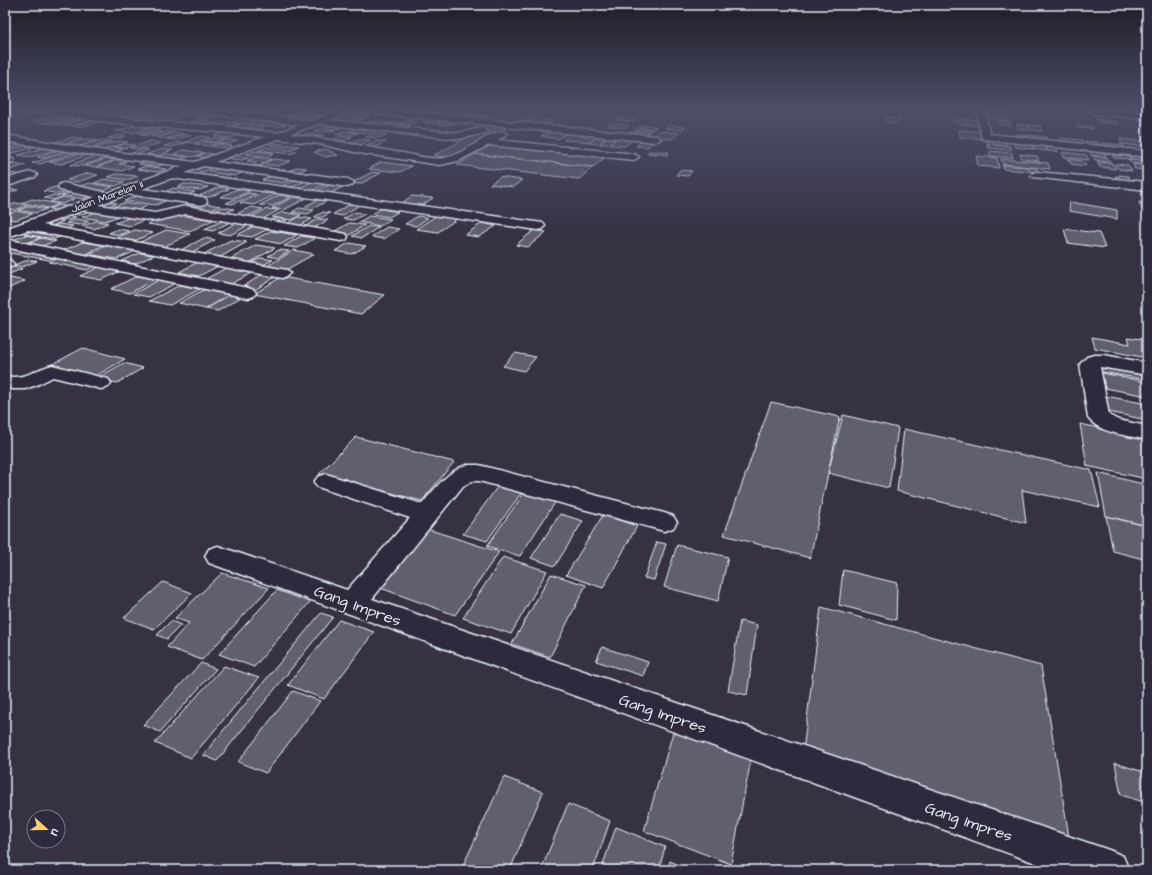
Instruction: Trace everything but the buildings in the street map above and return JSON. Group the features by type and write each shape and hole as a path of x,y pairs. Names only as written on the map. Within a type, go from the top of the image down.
{"street":[{"path":"92,152 203,167 348,183"},
{"path":"136,157 149,152"},
{"name":"Jalan Marelan II","path":"5,234 169,174 203,167 238,152"},
{"path":"372,152 444,162 467,152"},
{"path":"583,152 634,157"},
{"path":"1085,152 1091,161"},
{"path":"1127,152 1147,154"},
{"path":"169,174 538,226"},
{"path":"6,182 32,175"},
{"path":"1037,175 1147,186"},
{"path":"64,187 107,196"},
{"path":"126,190 165,197 216,203"},
{"path":"81,206 155,217 186,210 342,237"},
{"path":"26,226 282,273"},
{"path":"5,243 248,293"},
{"path":"1147,369 1094,360 1090,364 1099,418 1111,425 1147,433"},
{"path":"5,382 22,385 44,373 52,371 101,383"},
{"path":"352,603 426,514 462,475 474,472 664,522"},
{"path":"326,482 426,514"},
{"name":"Gang Impres","path":"218,556 1109,870"}]}
